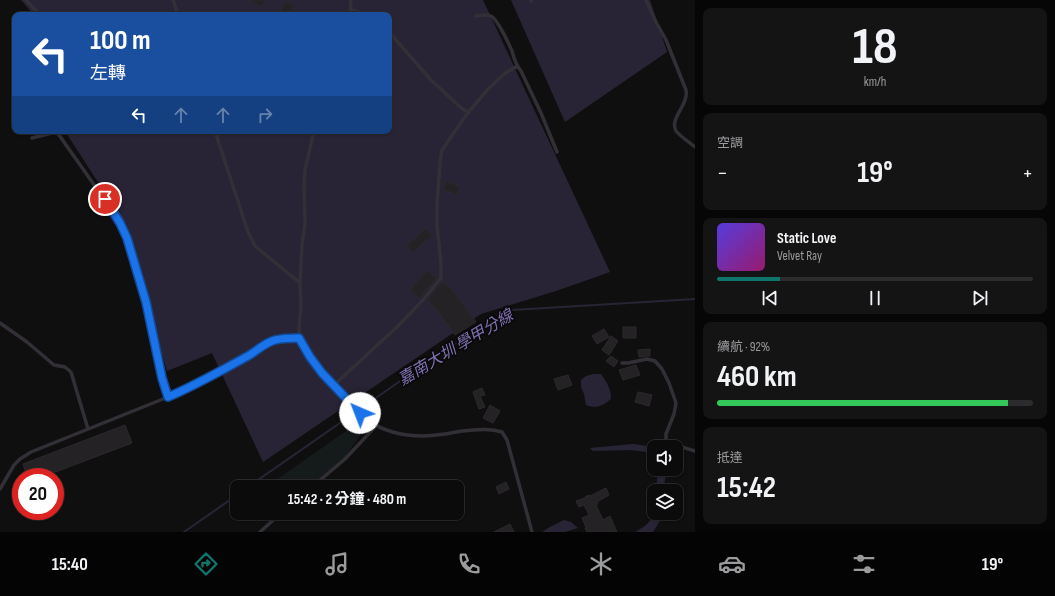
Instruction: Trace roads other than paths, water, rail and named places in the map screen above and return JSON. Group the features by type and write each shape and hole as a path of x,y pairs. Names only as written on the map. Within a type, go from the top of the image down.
{"lane":[{"path":"26,0 37,12"},
{"path":"173,0 177,12"},
{"path":"351,0 351,10 358,12"},
{"path":"646,0 666,40 686,90 685,100 677,116 675,128 677,132 695,148"},
{"path":"476,16 486,14 497,22 541,113 557,152"},
{"path":"392,35 430,79 469,113"},
{"path":"334,385 398,326 423,300 441,278 437,226 442,150 488,89 504,74 517,66"},
{"path":"32,138 48,134"},
{"path":"59,134 105,199 120,223 127,238 146,302 162,378 168,397"},
{"path":"219,134 217,136 248,232 255,246 300,283"},
{"path":"313,134 305,170 304,184 305,224 302,245 299,338 310,357 322,373 367,420 376,426 397,433 423,436 482,429 502,432 507,440 532,532"},
{"path":"0,323 27,342 54,366 65,367 71,372 88,429"},
{"path":"0,489 14,465 31,452 180,392 274,340 283,338 299,338"},
{"path":"622,363 647,359 655,361 670,383 676,403 674,414 666,434 666,441 695,451"},
{"path":"320,480 345,459 376,426"},
{"path":"260,532 273,520"}],"waterway":[{"name":"嘉南大圳 學甲分線","path":"258,480 416,370 469,335 512,310 695,299"},
{"name":"嘉南大圳 學甲分線","path":"184,532 230,500"}]}
